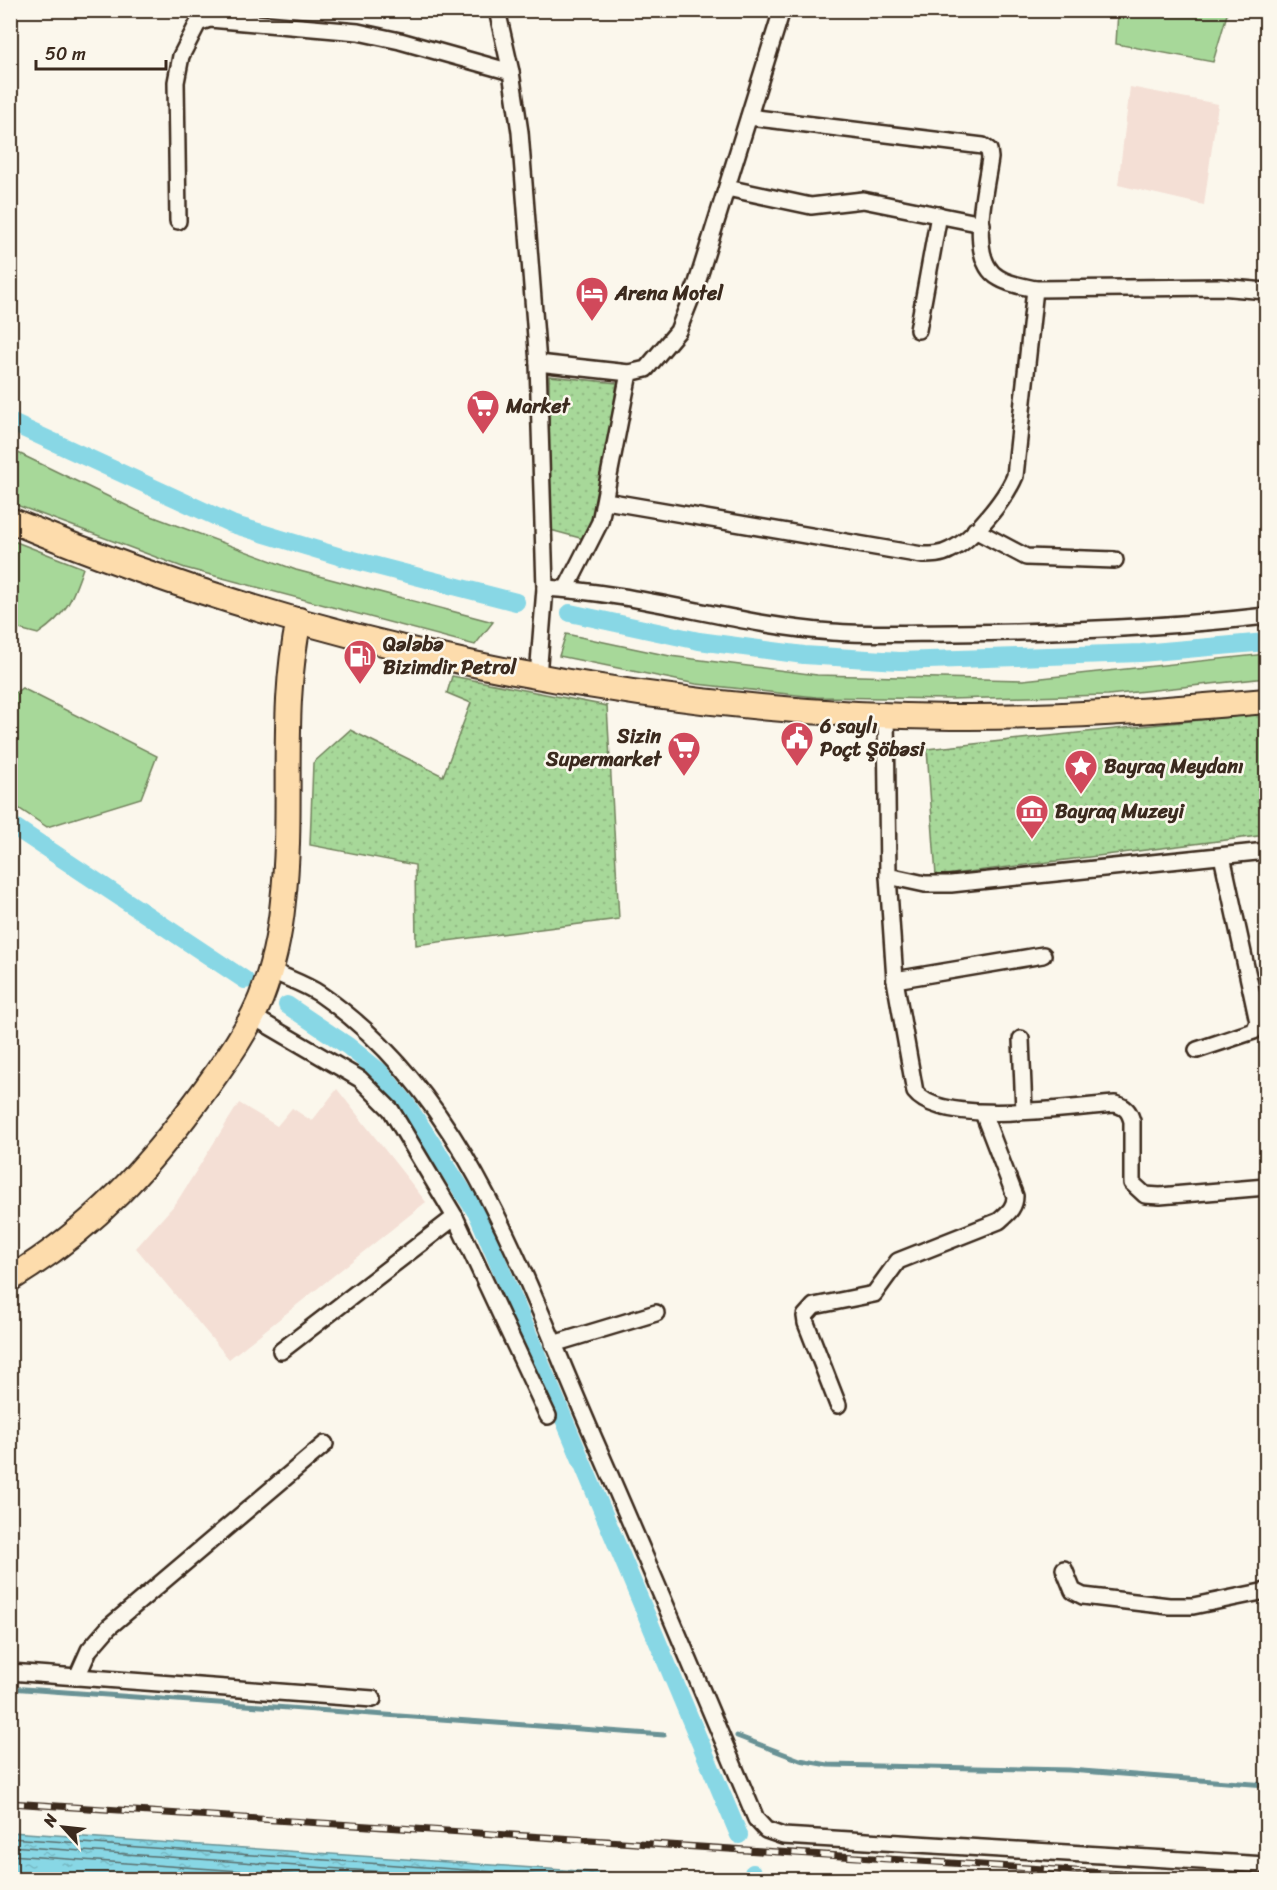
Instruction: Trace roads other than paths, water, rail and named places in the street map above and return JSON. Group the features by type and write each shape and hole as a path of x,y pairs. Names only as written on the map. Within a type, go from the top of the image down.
{"main road":[{"path":"10,520 176,582 299,620 436,656 537,676 756,707 886,715 1040,715 1266,701"},
{"path":"10,1279 82,1230 115,1200 183,1119 221,1066 252,1016 270,970 284,899 289,671 299,620"}],"street":[{"path":"497,10 511,72 520,132 538,363 545,588 543,642 537,676"},
{"path":"538,363 629,373 646,369 678,331 697,283 782,10"},
{"path":"178,221 176,82 181,56 198,23 210,19 358,32 400,41 511,72"},
{"path":"749,117 983,146 989,150 990,158 980,241 982,256 989,270 998,278 1035,289 1220,287 1266,291"},
{"path":"727,188 812,206 863,200 982,224"},
{"path":"918,330 939,215"},
{"path":"606,501 922,555 935,555 951,550 975,530 1010,488 1015,476 1035,289"},
{"path":"566,589 592,542 606,501 629,373"},
{"path":"975,530 1026,557 1115,560"},
{"path":"545,588 566,589 833,632 1060,632 1200,624 1266,616"},
{"path":"886,715 888,876 895,980 915,1092 921,1100 931,1104 983,1113 1115,1104 1124,1107 1132,1121 1132,1184 1145,1195 1160,1196 1266,1187"},
{"path":"888,876 924,884 951,884 1266,851"},
{"path":"1197,1050 1244,1036 1254,1031 1258,1022 1222,856"},
{"path":"895,980 1043,955"},
{"path":"270,970 317,992 343,1011 387,1052 426,1099 455,1140 490,1200 756,1819 766,1830 783,1836 1266,1865"},
{"path":"252,1016 340,1066 378,1095 397,1119 455,1217 548,1416"},
{"path":"1021,1039 1024,1111"},
{"path":"838,1405 805,1316 814,1306 874,1294 898,1261 999,1221 1008,1213 1015,1204 1015,1196 983,1113"},
{"path":"281,1352 455,1217"},
{"path":"553,1344 656,1313"},
{"path":"77,1677 89,1650 109,1627 325,1444"},
{"path":"1064,1569 1073,1591 1083,1596 1169,1606 1193,1606 1266,1591"},
{"path":"10,1672 373,1699"}],"water":[{"path":"11,1832 665,1877 679,1879 11,1879"}],"waterway":[{"path":"10,422 232,524 338,556 516,602"},
{"path":"570,613 699,641 804,655 899,661 1141,653 1266,642"},
{"path":"10,824 245,980"},
{"path":"287,1005 348,1046 380,1072 405,1102 478,1215 739,1835"},
{"path":"10,1688 664,1735"},
{"path":"737,1736 800,1760 828,1765 1069,1770 1266,1785"},
{"path":"753,1873 757,1880"}],"railway":[{"path":"10,1803 1215,1880"}],"place":[{"name":"Arena Motel","path":"592,322"},
{"name":"Market","path":"483,435"},
{"name":"Qələbə Bizimdir Petrol","path":"360,685"},
{"name":"6 saylı Poçt Şöbəsi","path":"797,767"},
{"name":"Sizin Supermarket","path":"684,777"},
{"name":"Bayraq Meydanı","path":"1081,795"},
{"name":"Bayraq Muzeyi","path":"1032,840"}]}
